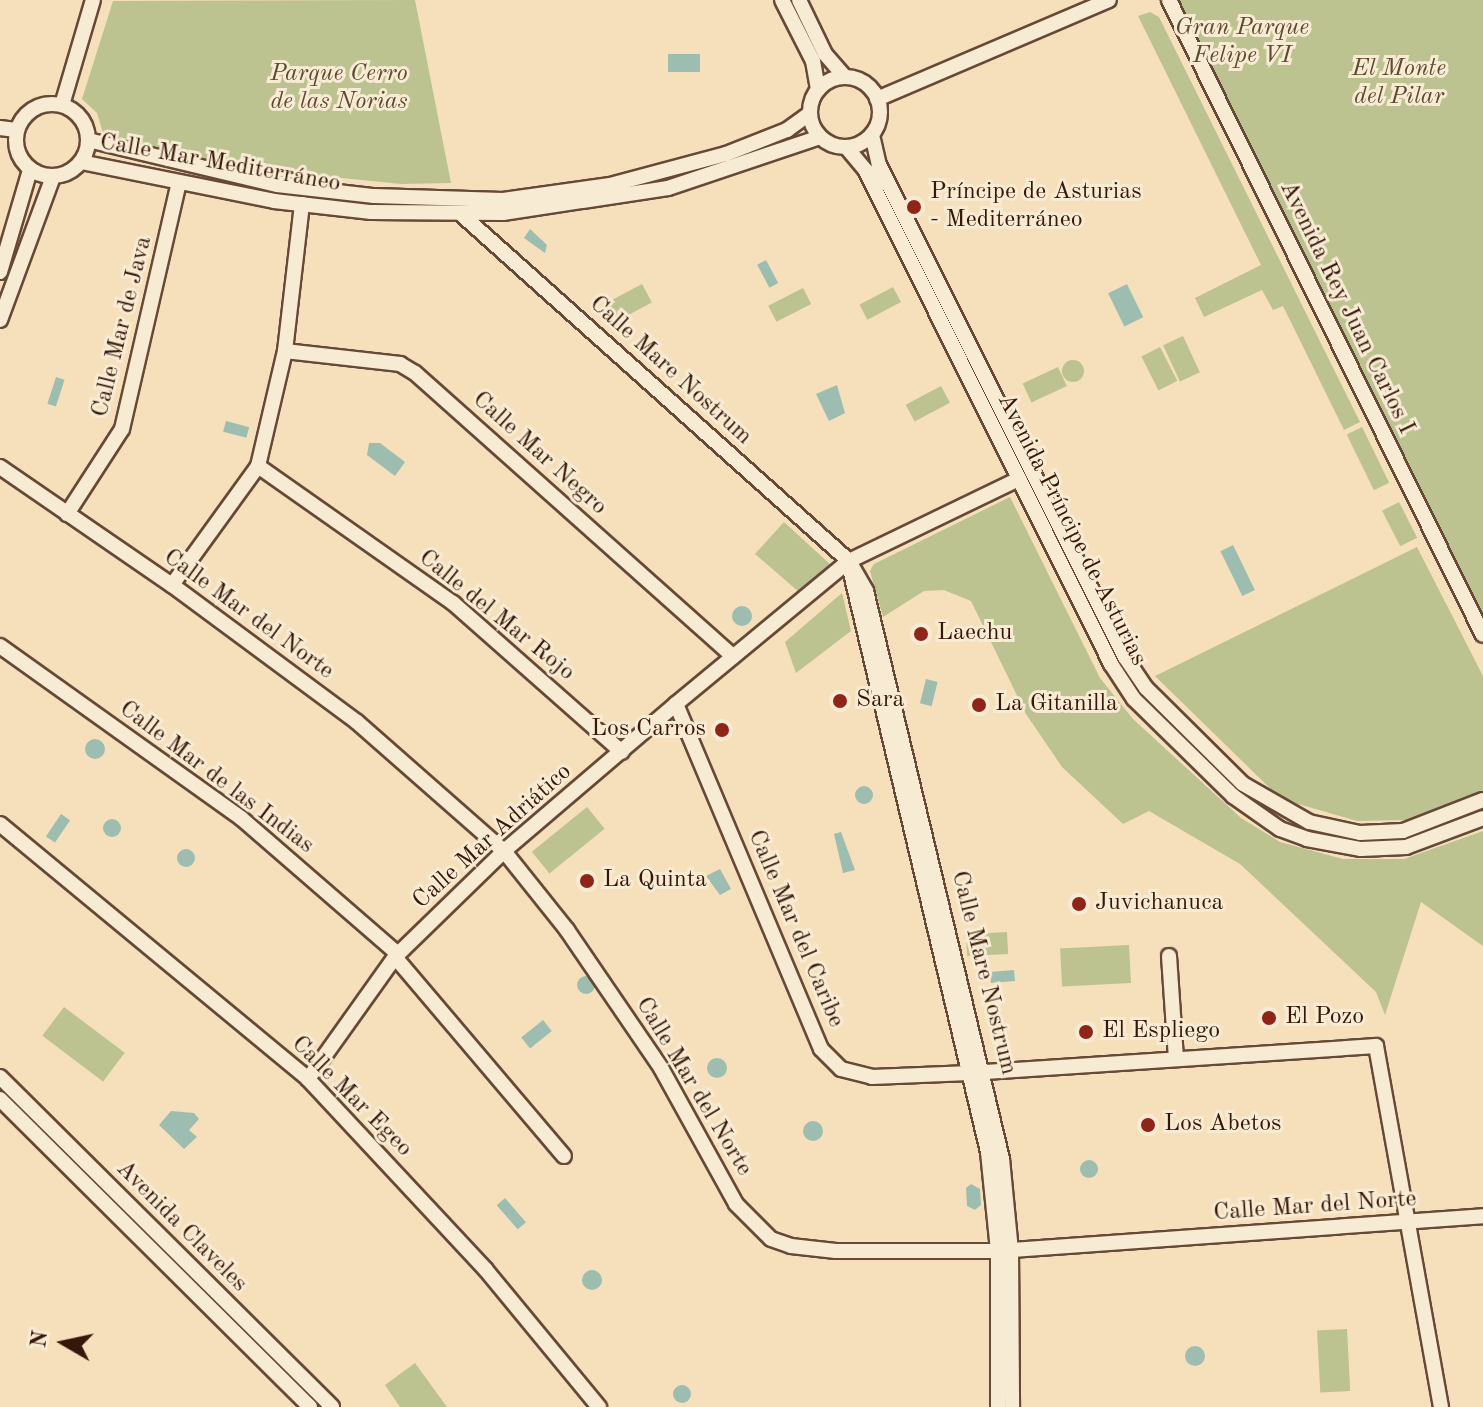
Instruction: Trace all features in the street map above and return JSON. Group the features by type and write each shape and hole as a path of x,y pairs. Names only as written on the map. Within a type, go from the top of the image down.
{"street":[{"path":"62,105 93,0"},
{"path":"782,0 813,61 818,89 809,114 820,137 847,148 872,135 879,117 877,99 864,83 845,77 825,54 799,0"},
{"path":"877,99 1109,0"},
{"name":"Avenida Rey Juan Carlos I","path":"1169,0 1483,635"},
{"path":"818,89 845,77"},
{"path":"0,320 53,177 81,162 88,140 81,118 62,105 39,105 16,130 17,152 30,170 53,177"},
{"name":"Calle Mar Mediterráneo","path":"88,140 277,185 374,196 503,200 610,185 726,154 787,130 809,114"},
{"path":"0,128 16,130"},
{"name":"Avenida Príncipe de Asturias","path":"872,135 879,165 1125,657 1146,688 1243,784 1309,822 1360,833 1403,831 1483,800"},
{"name":"Calle Mar Mediterráneo","path":"81,162 302,204 461,214 624,198 820,137"},
{"name":"Avenida Príncipe de Asturias","path":"847,148 866,171 1111,664 1134,699 1255,813 1307,839 1361,849 1406,847 1483,818"},
{"path":"0,272 30,170"},
{"name":"Calle Mar de Java","path":"67,514 122,429 179,183"},
{"path":"172,585 258,466 285,351 302,204"},
{"name":"Calle Mare Nostrum","path":"461,214 849,561 853,595 978,1073 1005,1250 1012,1407"},
{"name":"Calle Mar Negro","path":"285,351 400,364 415,373 733,656"},
{"name":"Calle del Mar Rojo","path":"258,466 453,603 622,752"},
{"name":"Calle Mar del Norte","path":"0,467 172,585 357,722 504,851 567,930 661,1068 753,1226 791,1246 1005,1250 1407,1224 1483,1216"},
{"name":"Calle Mar Adriático","path":"308,1079 397,956 504,851 676,704 849,561 1019,479"},
{"name":"Calle Mar de las Indias","path":"0,646 241,818 397,956 564,1156"},
{"name":"Calle Mar del Caribe","path":"676,704 821,1049 841,1069 872,1077 978,1073 1376,1046 1407,1224"},
{"name":"Calle Mar Egeo","path":"0,824 308,1079 486,1270 599,1407"},
{"path":"1169,956 1176,1059"},
{"name":"Avenida Claveles","path":"0,1077 332,1407"},
{"path":"0,1099 310,1407"},
{"path":"1407,1224 1441,1407"},
{"name":"Calle Mare Nostrum","path":"998,1407 1005,1250"}],"green space":[{"name":"Parque Cerro de las Norias","path":"415,0 451,183 401,184 292,173 194,156 103,133 97,113 82,99 113,1"},
{"path":"1173,0 1483,0 1483,621 1252,153"},
{"path":"1150,12 1159,17 1360,422 1344,430 1283,306 1273,310 1262,290 1204,317 1195,298 1261,265 1138,16"},
{"path":"642,284 652,303 615,322 605,304"},
{"path":"893,287 901,302 867,320 859,305"},
{"path":"803,288 811,304 776,322 768,306"},
{"path":"1183,336 1200,372 1180,382 1163,345"},
{"path":"1160,347 1177,381 1159,390 1141,357"},
{"path":"1073,360 1081,363 1084,371 1081,379 1073,382 1065,379 1062,371 1065,363"},
{"path":"1058,367 1067,386 1032,403 1023,383"},
{"path":"941,386 950,403 915,422 906,405"},
{"path":"1362,427 1389,483 1374,490 1347,434"},
{"path":"1010,497 1100,678 1133,719 1241,818 1280,842 1343,859 1404,859 1483,831 1483,946 1421,902 1385,1015 1376,992 1240,864 1149,811 1123,824 1062,767 1026,714 971,601 944,590 924,591 883,617 870,571 874,564"},
{"path":"1399,502 1417,538 1400,546 1382,511"},
{"path":"784,522 832,566 799,592 755,554"},
{"path":"1417,547 1483,676 1483,790 1465,799 1408,820 1357,821 1281,799 1155,676"},
{"path":"842,593 851,631 796,673 785,642"},
{"path":"587,807 605,829 549,873 532,852"},
{"path":"1007,932 1008,954 967,956 966,934"},
{"path":"1129,945 1131,983 1062,987 1060,949"},
{"path":"64,1007 125,1053 103,1081 42,1036"},
{"path":"1347,1329 1350,1391 1320,1392 1317,1331"},
{"path":"415,1363 447,1407 400,1407 385,1385"}],"shaded area":[{"path":"668,54 700,54 700,72 668,72"},
{"path":"530,229 547,245 545,253 524,238"},
{"path":"766,260 778,283 769,288 757,265"},
{"path":"1127,284 1143,317 1124,326 1108,293"},
{"path":"56,377 65,380 56,406 47,404"},
{"path":"837,385 845,413 829,421 816,394"},
{"path":"226,421 249,427 246,438 223,432"},
{"path":"369,443 380,443 405,462 395,476 367,455"},
{"path":"1233,545 1255,590 1242,596 1220,551"},
{"path":"738,606 746,606 752,616 746,626 738,626 732,620 732,612"},
{"path":"926,679 938,682 932,706 920,703"},
{"path":"95,739 102,742 105,749 102,756 95,759 88,756 85,749 88,742"},
{"path":"860,786 868,786 873,795 871,802 860,804 855,799 855,791"},
{"path":"61,814 70,820 55,843 46,836"},
{"path":"112,819 121,828 112,837 103,828"},
{"path":"841,832 855,870 843,873 834,834"},
{"path":"186,849 195,858 186,867 177,858"},
{"path":"720,869 731,889 720,895 706,876"},
{"path":"1014,970 1015,981 991,983 990,972"},
{"path":"582,976 590,976 595,985 593,992 582,994 577,989 577,981"},
{"path":"543,1020 552,1031 530,1049 521,1038"},
{"path":"717,1058 724,1061 727,1068 724,1075 717,1078 710,1075 707,1068 710,1061"},
{"path":"171,1111 194,1113 199,1119 189,1130 197,1137 184,1149 159,1125"},
{"path":"813,1121 820,1124 823,1131 820,1138 813,1141 806,1138 803,1131 806,1124"},
{"path":"1089,1160 1098,1169 1089,1178 1080,1169"},
{"path":"971,1184 980,1189 981,1205 975,1210 967,1206 966,1188"},
{"path":"505,1198 526,1222 518,1229 497,1205"},
{"path":"592,1270 599,1273 602,1280 599,1287 592,1290 585,1287 582,1280 585,1273"},
{"path":"1195,1346 1202,1349 1205,1356 1202,1363 1195,1366 1188,1363 1185,1356 1188,1349"},
{"path":"678,1385 686,1385 691,1394 689,1401 678,1403 673,1398 673,1390"}],"place":[{"name":"Príncipe de Asturias - Mediterráneo","path":"914,207"},
{"name":"Laechu","path":"921,634"},
{"name":"Sara","path":"840,701"},
{"name":"La Gitanilla","path":"979,705"},
{"name":"Los Carros","path":"722,730"},
{"name":"La Quinta","path":"587,881"},
{"name":"Juvichanuca","path":"1079,904"},
{"name":"El Pozo","path":"1269,1018"},
{"name":"El Espliego","path":"1086,1032"},
{"name":"Los Abetos","path":"1148,1125"}],"park label":[{"name":"Gran Parque Felipe VI","path":"1242,43"},
{"name":"El Monte del Pilar","path":"1399,84"}]}
